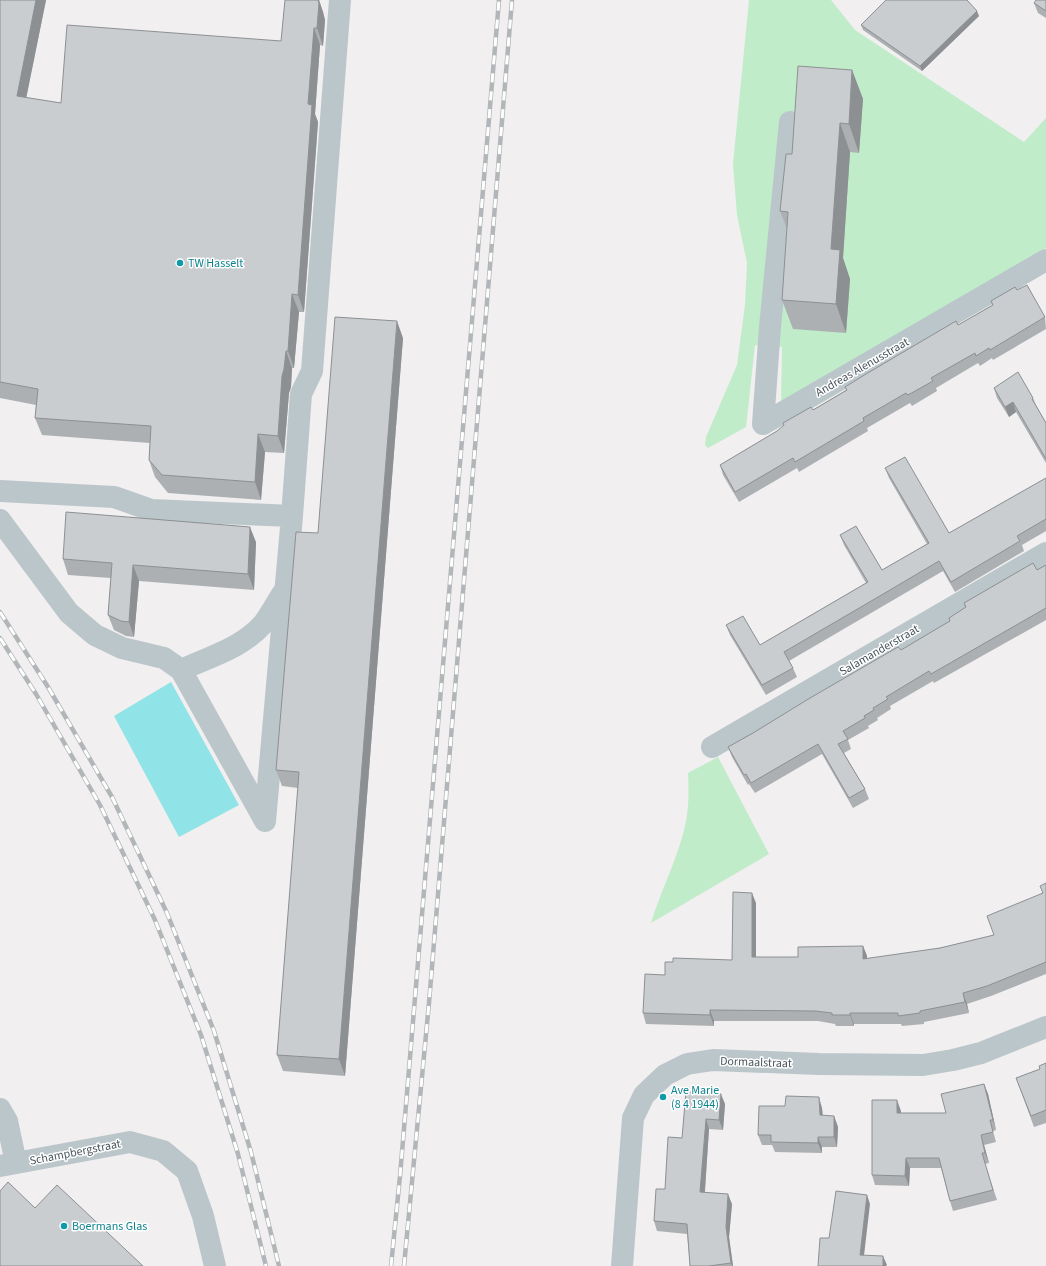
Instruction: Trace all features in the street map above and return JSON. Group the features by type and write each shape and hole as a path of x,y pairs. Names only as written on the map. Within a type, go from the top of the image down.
{"street":[{"path":"0,520 69,613 95,634 122,648 164,658 182,670 265,821 286,588 301,394 312,371 340,0"},
{"name":"Andreas Alenusstraat","path":"790,122 770,327 763,424 1046,260"},
{"path":"0,491 114,497 151,510 292,516"},
{"name":"Salamanderstraat","path":"712,747 1046,553"},
{"path":"182,670 244,641 262,624 286,588"},
{"name":"Dormaalstraat","path":"622,1266 633,1118 644,1095 664,1075 688,1064 713,1060 819,1064 923,1065 981,1053 1046,1027"},
{"path":"0,1109 7,1121 8,1165"},
{"name":"Schampbergstraat","path":"8,1165 130,1142 162,1151 187,1171 203,1216 215,1266"}],"green space":[{"path":"749,0 831,0 855,30 1024,142 1046,118 1046,248 781,405 782,347 755,345 746,427 708,448 705,445 706,437 737,365 745,305 747,263 737,215 733,164"},
{"path":"718,757 769,854 651,923 680,845 685,826 688,804 688,773"}],"water":[{"path":"171,682 239,805 179,837 114,716"}],"building":[{"name":"TW Hasselt","path":"0,0 36,0 17,96 61,103 67,25 281,41 285,0 318,0 317,28 314,28 308,104 312,105 298,295 292,294 288,351 286,351 282,376 278,436 258,434 255,482 162,475 149,460 151,426 35,418 38,389 0,382"},
{"path":"886,0 967,0 977,11 920,66 861,25"},
{"path":"1036,0 1046,0 1046,11 1034,3"},
{"path":"798,66 852,70 849,124 840,123 831,249 840,250 836,304 782,300 788,212 780,211 786,154 792,154"},
{"path":"1027,285 1045,317 990,350 989,348 976,356 975,353 931,378 933,381 908,395 906,393 863,418 864,421 795,462 793,458 735,492 720,465 777,431 784,425 783,423 811,407 813,410 847,390 845,387 956,321 958,325 993,305 991,301 1015,287 1017,290"},
{"path":"335,317 397,321 339,1059 277,1055 299,772 276,770 296,532 318,533"},
{"path":"1018,372 1046,423 1046,459 1013,402 1005,407 994,388"},
{"path":"905,457 949,533 1046,478 1046,519 1017,536 1020,541 951,582 939,561 784,652 793,668 762,685 726,625 743,616 760,645 868,582 840,535 856,526 882,570 929,543 885,468"},
{"path":"66,512 250,527 248,574 133,565 129,622 121,621 108,615 112,563 63,559"},
{"path":"1033,563 1037,570 1046,565 1046,608 931,674 929,671 886,697 888,699 873,708 874,710 864,716 865,718 843,731 848,739 838,744 865,789 849,798 818,744 751,783 746,774 744,775 728,747 898,647 901,650 950,621 949,618 966,607 964,603"},
{"path":"1046,883 1046,962 987,986 963,993 965,1002 920,1011 920,1013 898,1016 898,1013 850,1013 850,1015 832,1015 832,1013 815,1011 710,1010 710,1015 643,1013 645,974 665,975 665,962 673,962 673,958 732,960 733,892 752,893 752,957 798,957 798,947 863,946 863,959 940,948 994,935 987,916 1043,893 1040,886"},
{"path":"1046,1063 1046,1110 1031,1116 1016,1078 1040,1069 1039,1066"},
{"path":"984,1084 993,1120 990,1120 993,1132 981,1135 985,1153 982,1153 993,1190 950,1201 939,1158 906,1158 905,1176 872,1175 872,1100 897,1100 897,1113 946,1113 941,1094"},
{"path":"686,1092 721,1094 719,1120 706,1119 700,1192 728,1194 726,1227 731,1263 709,1266 690,1266 687,1224 654,1221 656,1189 665,1189 668,1137 682,1138"},
{"path":"786,1096 819,1097 820,1115 834,1116 834,1137 818,1137 818,1143 771,1142 771,1135 758,1135 759,1106 785,1106"},
{"name":"Boermans Glas","path":"8,1182 35,1208 57,1185 143,1266 0,1266 0,1191"},
{"path":"836,1191 867,1195 860,1255 883,1256 883,1266 818,1266 820,1238 829,1238"}],"railway":[{"path":"391,1266 400,1176 499,0"},
{"path":"404,1266 429,1003 512,0"},
{"path":"0,612 48,687 112,797 167,913 214,1031 251,1152 279,1266"},
{"path":"0,638 36,694 100,805 155,920 201,1035 238,1154 266,1266"}],"place":[{"name":"TW Hasselt","path":"180,263"},
{"name":"Ave Marie (8 4 1944)","path":"663,1097"},
{"name":"Boermans Glas","path":"64,1226"}]}
